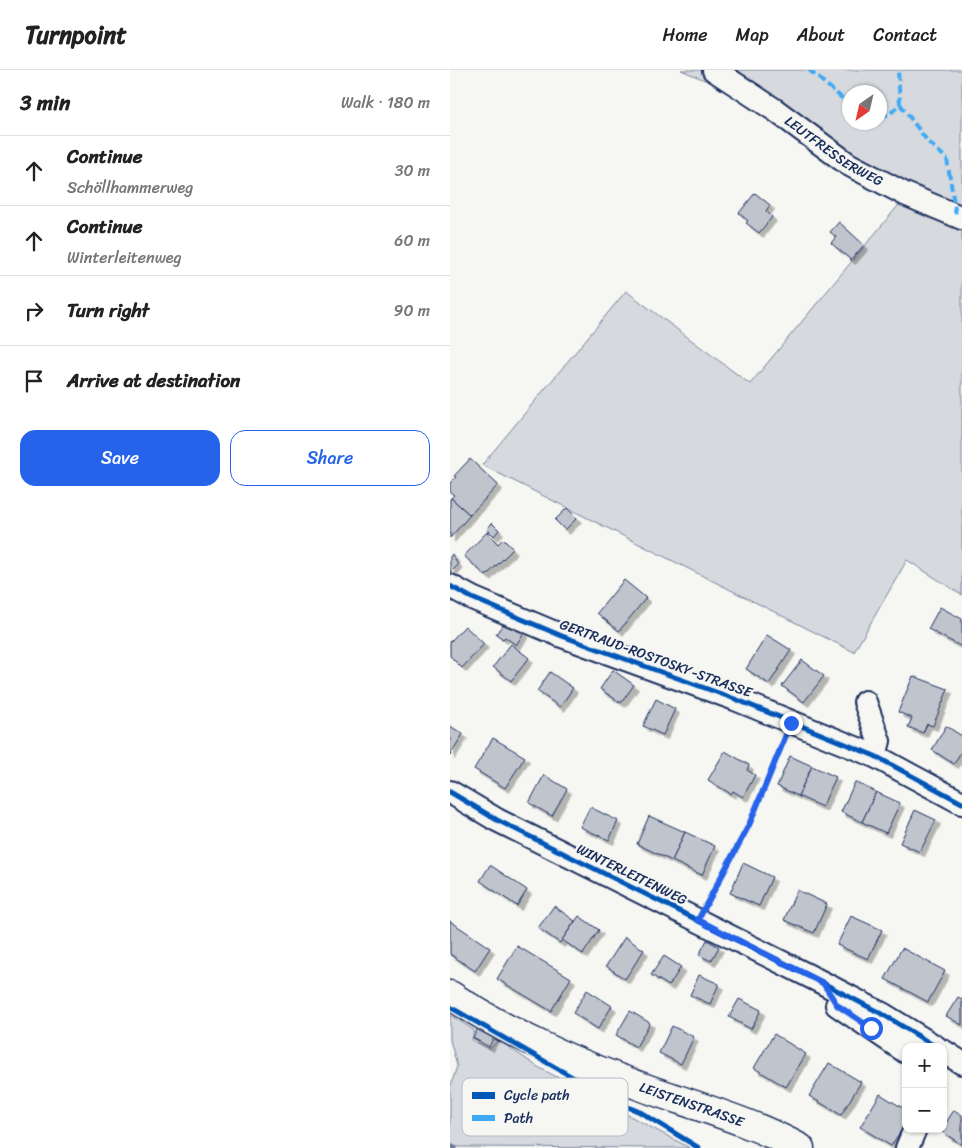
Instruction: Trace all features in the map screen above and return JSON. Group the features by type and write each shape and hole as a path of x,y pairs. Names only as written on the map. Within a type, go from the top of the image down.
{"main road":[{"name":"LEISTENSTRASSE","path":"450,995 513,1032 576,1062 621,1078"},
{"name":"LEISTENSTRASSE","path":"628,1080 728,1116 800,1148"}],"street":[{"name":"LEUTFRESSERWEG","path":"714,70 775,110 848,164 905,194 962,218"},
{"name":"GERTRAUD-ROSTOSKY-STRASSE","path":"450,586 472,598 562,636 735,698 791,723 875,756 962,803"},
{"path":"865,702 879,741 875,756"},
{"name":"WINTERLEITENWEG","path":"450,792 497,820 823,983 929,1043"},
{"path":"823,983 837,1005 902,1049"},
{"path":"947,1054 962,1063"},
{"path":"907,1148 913,1133"}],"path":[{"path":"698,920 749,825 791,723"}],"shaded area":[{"path":"681,70 962,70 962,595 907,560 854,652 482,465 626,291 750,384 907,195 776,110"},
{"path":"450,1015 474,1030 472,1040 487,1048 491,1048 498,1040 538,1067 559,1078 462,1078 462,1136 628,1136 628,1115 690,1148 450,1147 450,1088 457,1066 450,1040"}],"building":[{"path":"755,193 770,205 766,211 772,217 759,233 746,223 748,221 739,213"},
{"path":"839,222 864,245 851,260 831,243 836,237 830,232"},
{"path":"470,459 498,485 470,515 451,498 454,495 450,492 450,483"},
{"path":"450,499 470,515 450,538"},
{"path":"567,508 577,518 565,530 555,520"},
{"path":"492,523 499,530 494,536 487,529"},
{"path":"487,532 498,544 503,539 513,549 486,576 464,556"},
{"path":"452,554 458,565 450,573 450,557"},
{"path":"624,580 646,598 619,631 597,613"},
{"path":"940,607 962,619 962,647 928,629"},
{"path":"504,623 511,628 513,625 524,633 516,645 505,637 503,639 496,634"},
{"path":"465,626 484,644 462,668 450,656 450,642"},
{"path":"767,635 791,650 769,684 746,669"},
{"path":"511,644 529,658 511,681 493,667"},
{"path":"802,660 824,676 804,702 782,686"},
{"path":"613,670 634,685 621,703 600,689"},
{"path":"550,672 573,688 560,707 537,691"},
{"path":"913,676 948,689 933,726 927,724 923,733 908,727 912,718 898,712"},
{"path":"656,699 675,709 663,735 643,726"},
{"path":"450,726 463,734 450,755"},
{"path":"946,726 962,736 962,750 954,764 932,750"},
{"path":"493,738 525,757 505,788 474,769"},
{"path":"725,751 749,765 747,770 755,775 743,797 733,791 731,794 708,780"},
{"path":"790,756 812,766 798,796 777,786"},
{"path":"812,766 836,777 822,807 798,796"},
{"path":"544,775 567,789 552,816 529,803"},
{"path":"855,782 876,792 862,822 841,812"},
{"path":"876,792 900,803 886,833 862,822"},
{"path":"590,807 618,821 609,840 580,827"},
{"path":"915,810 936,820 920,852 900,843"},
{"path":"649,816 685,832 672,861 637,844"},
{"path":"685,832 715,846 702,875 672,861"},
{"path":"743,863 772,877 759,906 730,893"},
{"path":"490,865 527,890 517,906 480,881"},
{"path":"797,890 827,904 814,933 784,920"},
{"path":"554,906 575,921 560,943 538,928"},
{"path":"579,916 599,930 583,954 562,940"},
{"path":"851,916 882,930 868,959 837,945"},
{"path":"450,921 490,948 475,971 450,954"},
{"path":"625,937 644,950 625,979 606,966"},
{"path":"707,940 719,947 711,961 699,955"},
{"path":"517,946 571,978 551,1011 497,979"},
{"path":"902,948 945,971 928,1002 885,979"},
{"path":"664,956 681,967 669,986 651,975"},
{"path":"699,975 719,984 710,1004 690,995"},
{"path":"587,990 612,1006 598,1029 573,1013"},
{"path":"958,997 962,999 962,1025 946,1016"},
{"path":"739,999 761,1010 751,1029 729,1017"},
{"path":"630,1011 650,1023 636,1047 616,1035"},
{"path":"672,1026 694,1037 681,1064 659,1053"},
{"path":"478,1028 494,1037 489,1047 473,1038"},
{"path":"774,1034 806,1054 786,1087 754,1068"},
{"path":"829,1063 861,1082 841,1115 809,1096"},
{"path":"880,1094 902,1108 902,1129 891,1146 860,1127"},
{"path":"954,1110 962,1115 962,1145 944,1133 947,1133 947,1121"}],"waterway":[{"path":"450,1146 455,1148"}],"marked path":[{"path":"809,70 842,98"},
{"path":"887,115 900,104 898,70"},
{"path":"900,104 928,142 947,159 956,216"}],"cycle path":[{"path":"450,586 472,598 562,636 735,699 875,756 962,803"},
{"path":"450,792 497,820 823,983 884,1015 930,1043"},
{"path":"450,1007 574,1078"},
{"path":"628,1107 640,1112 699,1148"}],"route":[{"path":"791,723 749,825 698,920 823,983 837,1005 871,1028"}]}
